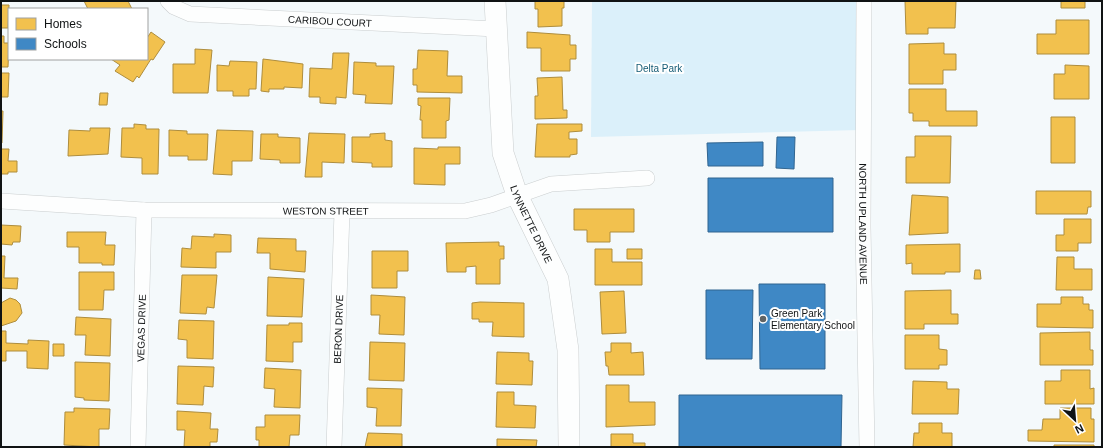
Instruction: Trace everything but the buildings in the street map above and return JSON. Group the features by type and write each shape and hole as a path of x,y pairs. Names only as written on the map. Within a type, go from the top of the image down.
{"street":[{"name":"CARIBOU COURT","path":"168,1 174,7 190,14 496,29"},
{"name":"LYNNETTE DRIVE","path":"495,1 501,142 503,153 517,194 558,279 568,350 569,447"},
{"name":"NORTH UPLAND AVENUE","path":"864,1 863,227 867,447"},
{"name":"WESTON STREET","path":"1,201 144,210 342,212 465,211 491,205 517,194 551,184 647,178"},
{"name":"VEGAS DRIVE","path":"138,447 144,210"},
{"name":"BERON DRIVE","path":"334,447 342,212"}],"green space":[{"name":"Delta Park","path":"592,1 859,1 860,130 591,137"}],"place":[{"name":"Green Park Elementary School","path":"763,319"}]}
